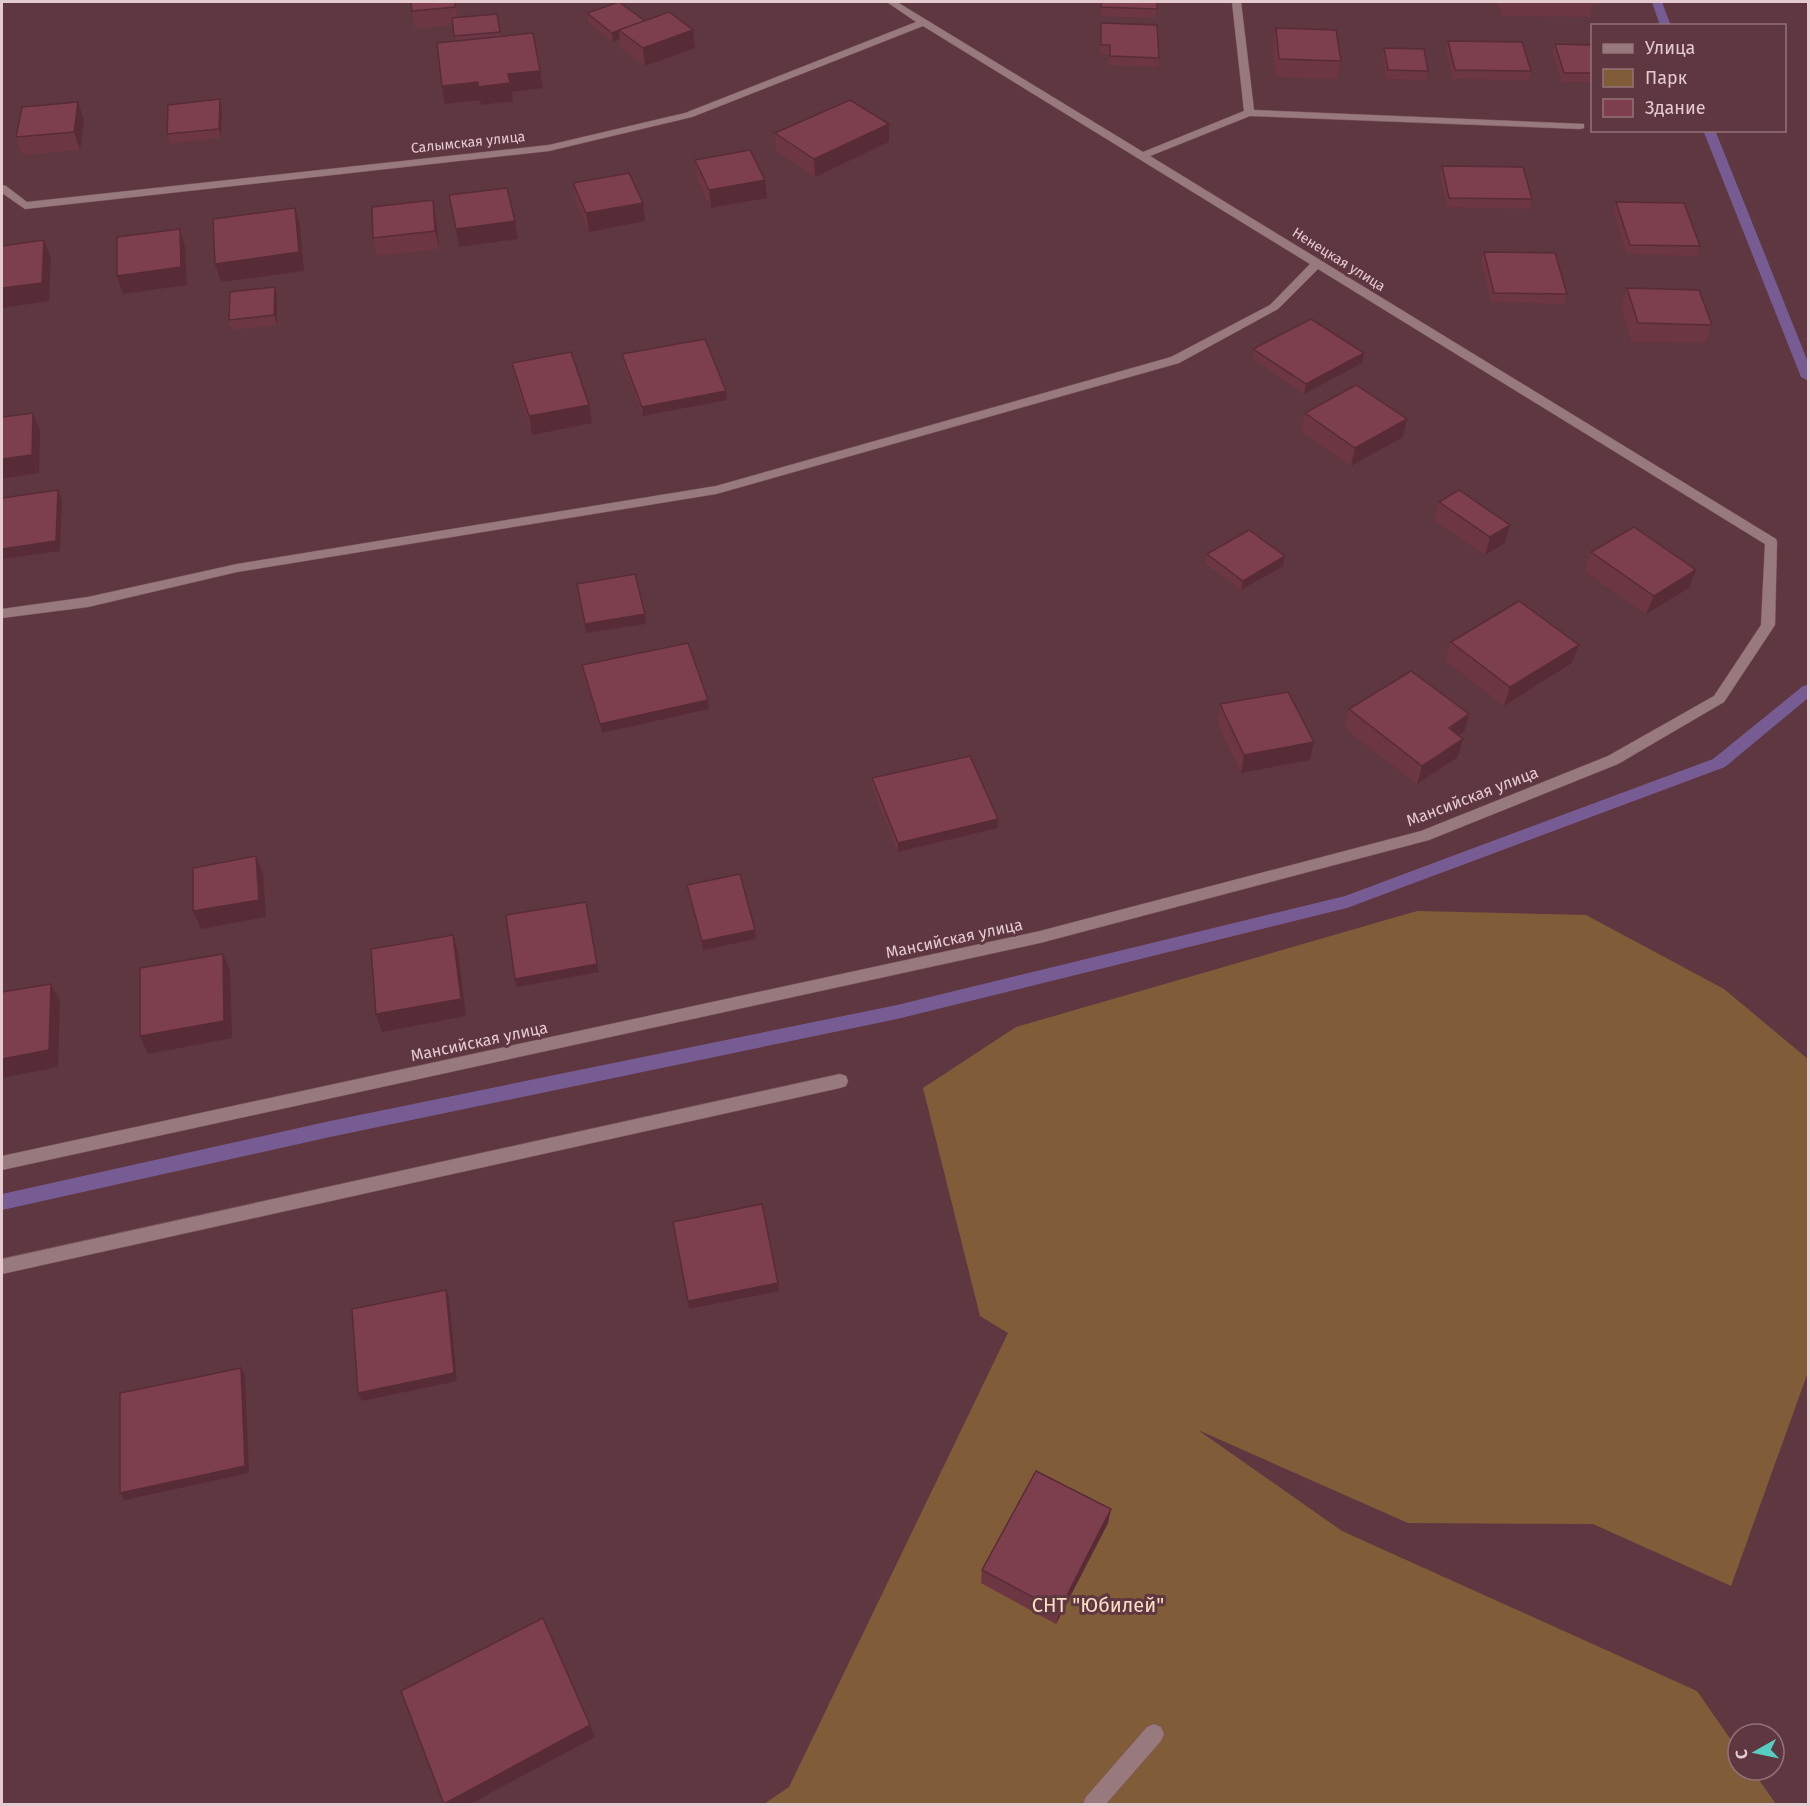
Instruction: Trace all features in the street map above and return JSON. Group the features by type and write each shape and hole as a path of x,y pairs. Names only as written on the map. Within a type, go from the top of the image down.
{"street":[{"name":"Ненецкая улица","path":"891,2 1771,542"},
{"path":"1236,2 1249,113"},
{"name":"Салымская улица","path":"2,188 25,206 549,148 688,115 924,22"},
{"path":"1142,156 1249,113 1580,126"},
{"path":"2,614 88,602 237,568 716,490 1175,360 1274,307 1317,263"},
{"name":"Мансийская улица","path":"2,1163 1040,937 1424,836 1613,760 1719,699 1768,625 1771,542"},
{"path":"2,1267 840,1081"},
{"path":"1092,1804 1154,1734"}],"green space":[{"name":"СНТ \"Юбилей\"","path":"1417,911 1586,915 1724,989 1808,1059 1808,1372 1731,1586 1593,1524 1408,1523 1198,1430 1342,1531 1697,1691 1726,1733 1726,1782 1760,1782 1776,1804 764,1804 789,1787 1008,1333 980,1316 923,1088 1016,1027"}],"building":[{"path":"411,2 455,2 455,7 412,11"},
{"path":"619,2 645,21 612,33 587,13"},
{"path":"1101,2 1157,2 1157,9 1101,7"},
{"path":"669,12 693,30 643,48 619,30"},
{"path":"497,14 500,32 454,36 452,18"},
{"path":"1101,23 1157,25 1159,58 1110,56 1110,45 1101,45"},
{"path":"1276,28 1336,30 1341,61 1279,59"},
{"path":"533,33 540,71 508,74 510,83 478,87 478,82 442,86 437,43"},
{"path":"1448,41 1522,42 1531,71 1455,70"},
{"path":"1555,44 1591,45 1591,73 1564,73"},
{"path":"1384,48 1424,49 1428,71 1388,70"},
{"path":"220,99 219,129 167,134 168,105"},
{"path":"850,100 889,124 814,159 775,133"},
{"path":"78,102 74,132 16,137 22,107"},
{"path":"750,150 765,180 709,190 695,160"},
{"path":"1442,166 1523,167 1532,199 1449,198"},
{"path":"629,173 643,203 586,213 573,183"},
{"path":"507,188 515,221 456,229 449,195"},
{"path":"433,200 435,231 373,238 372,207"},
{"path":"1616,202 1684,203 1700,246 1630,245"},
{"path":"295,208 299,252 215,264 213,219"},
{"path":"180,229 181,267 117,276 117,237"},
{"path":"44,240 42,283 2,288 2,246"},
{"path":"1484,252 1555,253 1567,294 1494,293"},
{"path":"275,287 274,315 229,320 230,292"},
{"path":"1627,288 1699,290 1712,325 1638,323"},
{"path":"1311,319 1364,353 1306,384 1253,349"},
{"path":"705,339 726,391 642,407 622,354"},
{"path":"571,352 589,405 529,416 512,363"},
{"path":"1356,385 1407,419 1355,448 1305,413"},
{"path":"33,413 32,455 2,459 2,417"},
{"path":"58,490 56,541 2,549 2,498"},
{"path":"1459,490 1510,525 1490,537 1439,502"},
{"path":"1634,527 1696,570 1654,596 1591,552"},
{"path":"1249,530 1285,556 1243,581 1207,554"},
{"path":"635,574 645,614 585,624 577,584"},
{"path":"1519,601 1579,645 1510,687 1451,642"},
{"path":"688,643 708,700 600,724 582,665"},
{"path":"1411,671 1469,714 1449,728 1463,739 1422,766 1349,709"},
{"path":"1288,692 1314,742 1244,755 1220,704"},
{"path":"970,756 998,819 898,843 872,778"},
{"path":"256,856 259,900 193,911 193,868"},
{"path":"740,874 755,930 702,941 687,885"},
{"path":"586,902 597,964 515,979 506,915"},
{"path":"453,935 461,999 376,1014 371,949"},
{"path":"223,954 224,1021 140,1036 140,968"},
{"path":"51,984 49,1050 2,1059 2,992"},
{"path":"762,1204 778,1283 688,1301 673,1222"},
{"path":"446,1290 454,1373 358,1393 352,1309"},
{"path":"241,1368 245,1466 120,1493 120,1393"},
{"path":"1036,1471 1111,1509 1059,1611 982,1570"},
{"path":"543,1618 590,1725 444,1804 401,1691"}],"waterway":[{"path":"1657,2 1665,24"},
{"path":"1710,132 1808,377"},
{"path":"2,1202 330,1129 897,1012 1347,902 1719,763 1808,690"}]}
